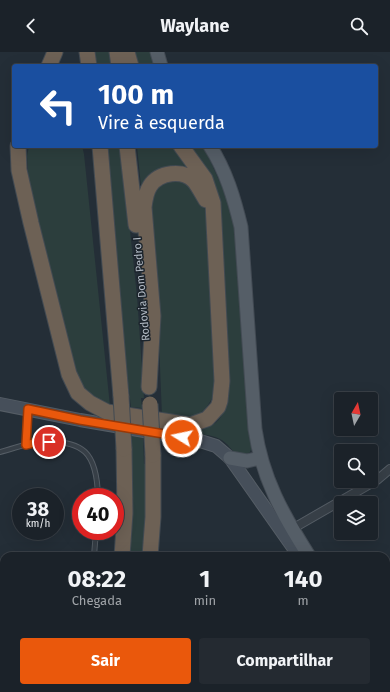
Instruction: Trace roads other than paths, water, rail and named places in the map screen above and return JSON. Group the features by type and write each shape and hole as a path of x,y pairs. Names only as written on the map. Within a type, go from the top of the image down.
{"highway":[{"path":"50,64 55,52"},
{"path":"87,52 89,64"},
{"path":"117,52 118,64"},
{"path":"127,52 130,64"},
{"path":"18,148 19,170 26,199 69,374 78,393 90,403 107,412 190,425 207,419 218,407 222,381 213,203 209,189 201,173 182,148"},
{"path":"24,148 26,199"},
{"path":"89,148 103,275 120,381"},
{"path":"100,148 120,381 124,449 125,513 122,552"},
{"name":"Rodovia Dom Pedro I","path":"127,148 141,269 153,455 153,516 150,552"},
{"path":"149,387 153,316 144,207 146,194 151,185 165,175 174,173 184,175 193,180 206,201 214,230"}],"main road":[{"path":"157,52 160,64"},
{"path":"211,148 220,164 232,194 240,227 248,318 255,429 260,458 269,484 292,529 306,552"},
{"path":"230,458 247,461 260,458"}],"street":[{"path":"0,404 80,420 197,440 216,446 230,458 296,552"},
{"path":"292,529 377,480 390,469"}],"lane":[{"path":"26,445 28,409"},
{"path":"0,452 38,442 70,443 81,447 93,463 97,488"},
{"path":"94,552 95,540"}]}
